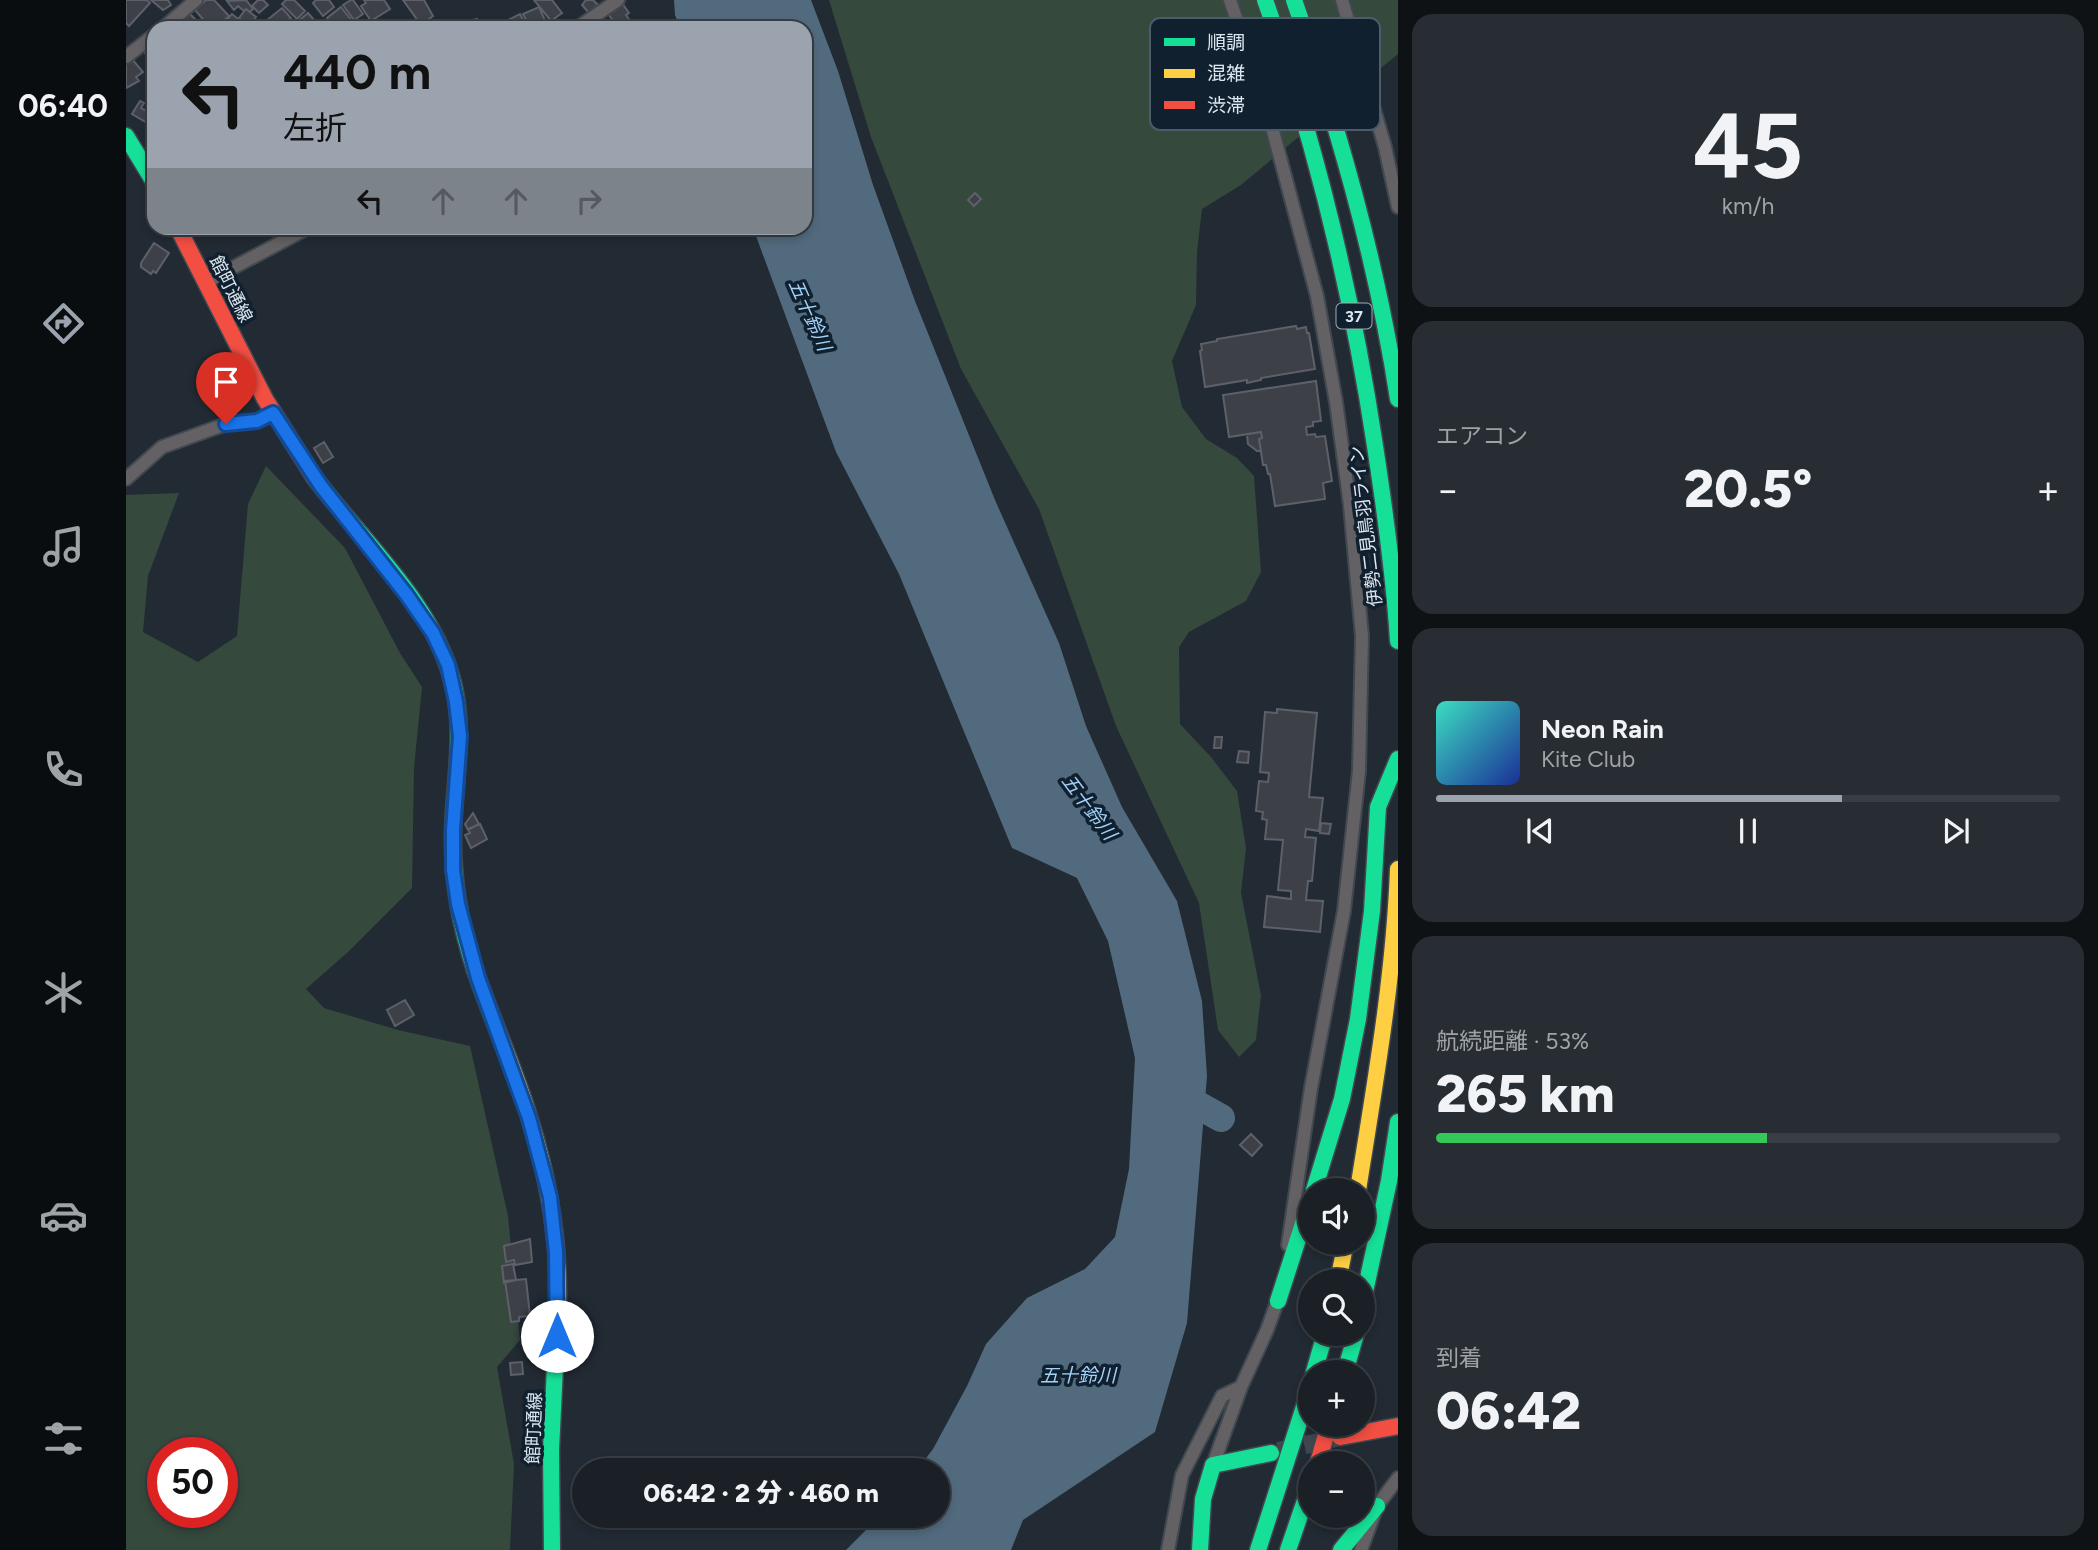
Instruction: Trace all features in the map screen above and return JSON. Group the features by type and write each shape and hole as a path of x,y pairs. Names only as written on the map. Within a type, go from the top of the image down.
{"main road":[{"name":"伊勢二見鳥羽ライン","path":"1265,0 1272,18"},
{"name":"37","path":"1294,0 1300,18"},
{"name":"伊勢二見鳥羽ライン","path":"1308,130 1324,181 1350,294 1369,400 1385,507 1398,641"},
{"name":"37","path":"1335,130 1378,287 1398,399"},
{"path":"126,136 147,170"},
{"name":"館町通線","path":"182,235 273,413 321,486 406,594 433,633 448,665 460,736 453,844 453,870 458,904 478,978 529,1118 550,1197 555,1238 557,1336 551,1455 552,1550"},
{"path":"1318,1178 1342,1099 1358,1019 1372,911 1378,807 1398,759"},
{"path":"1360,1178 1381,1048 1396,917 1398,869"},
{"path":"1370,1269 1389,1181 1398,1122"},
{"path":"1278,1301 1298,1239"},
{"path":"1258,1550 1298,1425"},
{"path":"1375,1428 1398,1426"},
{"path":"1200,1550 1203,1499 1213,1465 1271,1453"},
{"path":"1341,1550 1377,1506"},
{"path":"1288,1550 1298,1521"}],"street":[{"path":"171,21 196,0"},
{"path":"587,21 618,0"},
{"path":"1230,0 1236,18"},
{"path":"1342,0 1347,18"},
{"path":"126,57 147,40"},
{"path":"1213,1465 1241,1387 1278,1301 1296,1200 1311,1088 1344,912 1359,771 1362,636 1350,505 1336,402 1317,296 1273,130"},
{"path":"1380,130 1398,207"},
{"path":"206,282 295,235"},
{"path":"126,479 162,447 226,424 257,421 273,413"},
{"path":"1168,1550 1182,1475 1222,1396 1241,1387"},
{"path":"1361,1550 1377,1506 1398,1478"}],"green space":[{"path":"829,0 1398,0 1398,54 1380,69 1380,18 1150,18 1150,130 1307,130 1241,185 1202,209 1197,252 1196,305 1172,361 1182,407 1206,439 1237,458 1254,476 1261,572 1246,601 1189,632 1179,647 1180,724 1211,757 1237,791 1246,848 1241,893 1261,995 1256,1040 1239,1057 1218,1030 1199,903 1116,726 1039,509 961,369 871,137"},
{"path":"266,466 345,548 400,653 422,687 414,768 412,888 348,952 306,989 324,1008 398,1030 470,1046 508,1216 520,1340 497,1367 514,1464 510,1550 126,1550 126,495 179,493 148,576 143,632 198,662 237,636 248,504"}],"water":[{"name":"五十鈴川","path":"674,0 811,0 838,71 873,185 915,301 995,500 1059,643 1086,726 1122,807 1177,901 1202,1001 1207,1076 1187,1323 1155,1432 1023,1520 1011,1550 846,1550 868,1528 950,1528 950,1458 926,1458 967,1386 986,1344 1027,1298 1085,1269 1115,1237 1129,1169 1135,1058 1108,941 1077,878 1012,848 899,574 836,452 756,235 812,235 812,21 677,21"}],"building":[{"path":"126,0 147,0 150,3 129,26 126,23"},
{"path":"151,0 168,0 171,5 163,10"},
{"path":"206,0 214,0 229,16 223,21 205,21 195,10"},
{"path":"246,0 253,9 250,12 238,6 234,10 227,1"},
{"path":"258,0 263,0 268,5 259,13 252,6"},
{"path":"286,0 294,0 305,11 297,19 282,4"},
{"path":"316,0 329,0 334,7 323,16 313,3"},
{"path":"351,0 363,14 354,20 343,5"},
{"path":"364,0 384,0 390,9 371,21 361,6 366,3"},
{"path":"403,0 424,0 433,16 426,21 418,21"},
{"path":"534,0 552,0 562,13 551,21"},
{"path":"586,0 593,0 598,5 589,13 582,5"},
{"path":"622,3 629,13 626,15 630,21 614,21 608,14"},
{"path":"341,7 352,21 329,21 327,18"},
{"path":"539,7 545,21 526,21 523,14"},
{"path":"282,8 291,18 289,21 266,21"},
{"path":"246,9 256,17 253,21 239,18"},
{"path":"189,13 197,21 183,21"},
{"path":"308,13 315,21 298,21"},
{"path":"232,14 240,21 226,21"},
{"path":"520,14 524,21 506,21"},
{"path":"132,59 143,72 136,77 139,81 126,88 126,64"},
{"path":"140,101 144,103 141,108 147,111 147,123 132,114"},
{"path":"975,193 981,199 974,206 968,200"},
{"path":"154,243 169,253 156,273 153,271 151,274 141,267 141,263"},
{"path":"1296,326 1297,329 1306,327 1309,333 1315,369 1247,383 1247,380 1205,387 1201,344"},
{"path":"1316,381 1321,421 1306,427 1307,435 1325,436 1332,481 1323,483 1325,499 1275,506 1270,474 1266,465 1263,465 1259,439 1262,438 1261,432 1229,437 1223,395"},
{"path":"1261,432 1261,451 1257,451 1248,444 1247,434"},
{"path":"324,442 333,457 323,463 314,448"},
{"path":"1277,709 1317,713 1309,797 1323,798 1319,831 1306,829 1305,837 1316,838 1312,881 1308,881 1306,900 1323,901 1320,932 1264,927 1267,896 1291,899 1291,891 1278,890 1283,840 1265,839 1267,820 1262,819 1263,812 1256,811 1259,781 1268,782 1269,773 1260,772 1265,712 1277,713"},
{"path":"1215,737 1222,737 1221,748 1214,748"},
{"path":"1239,751 1249,752 1248,763 1237,762"},
{"path":"473,813 479,824 468,830 465,824"},
{"path":"1321,823 1331,824 1329,834 1320,833"},
{"path":"480,824 487,839 471,848 465,835 470,833 468,829"},
{"path":"405,1000 414,1015 395,1026 387,1010"},
{"path":"1251,1134 1262,1145 1252,1156 1240,1145"},
{"path":"530,1239 532,1262 515,1265 514,1260 506,1262 504,1246"},
{"path":"513,1264 516,1280 504,1283 502,1266"},
{"path":"526,1279 530,1316 519,1317 519,1321 511,1322 505,1281"},
{"path":"522,1362 523,1374 511,1375 510,1363"}],"waterway":[{"path":"1180,1095 1221,1118"}],"tunnel":[{"path":"1278,1451 1336,1438"}],"traffic: fast":[{"path":"1265,0 1271,18"},
{"path":"1294,0 1300,18"},
{"path":"1307,130 1344,277 1366,389 1392,568 1398,641"},
{"path":"1337,130 1368,247 1398,399"},
{"path":"126,136 147,170"},
{"path":"314,477 411,597 442,650 452,679 459,737 453,833 454,868 461,920 475,970"},
{"path":"1318,1178 1342,1099 1358,1019 1372,911 1378,807 1398,759"},
{"path":"1370,1269 1389,1181 1398,1122"},
{"path":"1278,1301 1298,1239"},
{"path":"552,1550 551,1450 558,1304"},
{"path":"1317,1360 1322,1346"},
{"path":"1348,1360 1353,1346"},
{"path":"1258,1550 1298,1425"},
{"path":"1213,1465 1271,1453"},
{"path":"1200,1550 1203,1499 1213,1465"},
{"path":"1341,1550 1377,1506"},
{"path":"1288,1550 1298,1521"}],"traffic: slow":[{"path":"1360,1178 1388,990 1398,869"},
{"path":"475,970 524,1101 543,1165 555,1234 558,1304"},
{"path":"1340,1269 1343,1255"}],"traffic: jam":[{"path":"182,235 265,399 314,477"},
{"path":"1375,1430 1398,1426"},
{"path":"1321,1451 1325,1437"}],"route":[{"path":"226,424 257,421 273,413 321,486 406,594 433,633 448,665 460,736 453,830 453,870 458,904 478,978 529,1118 550,1197 556,1252 557,1336"}]}
